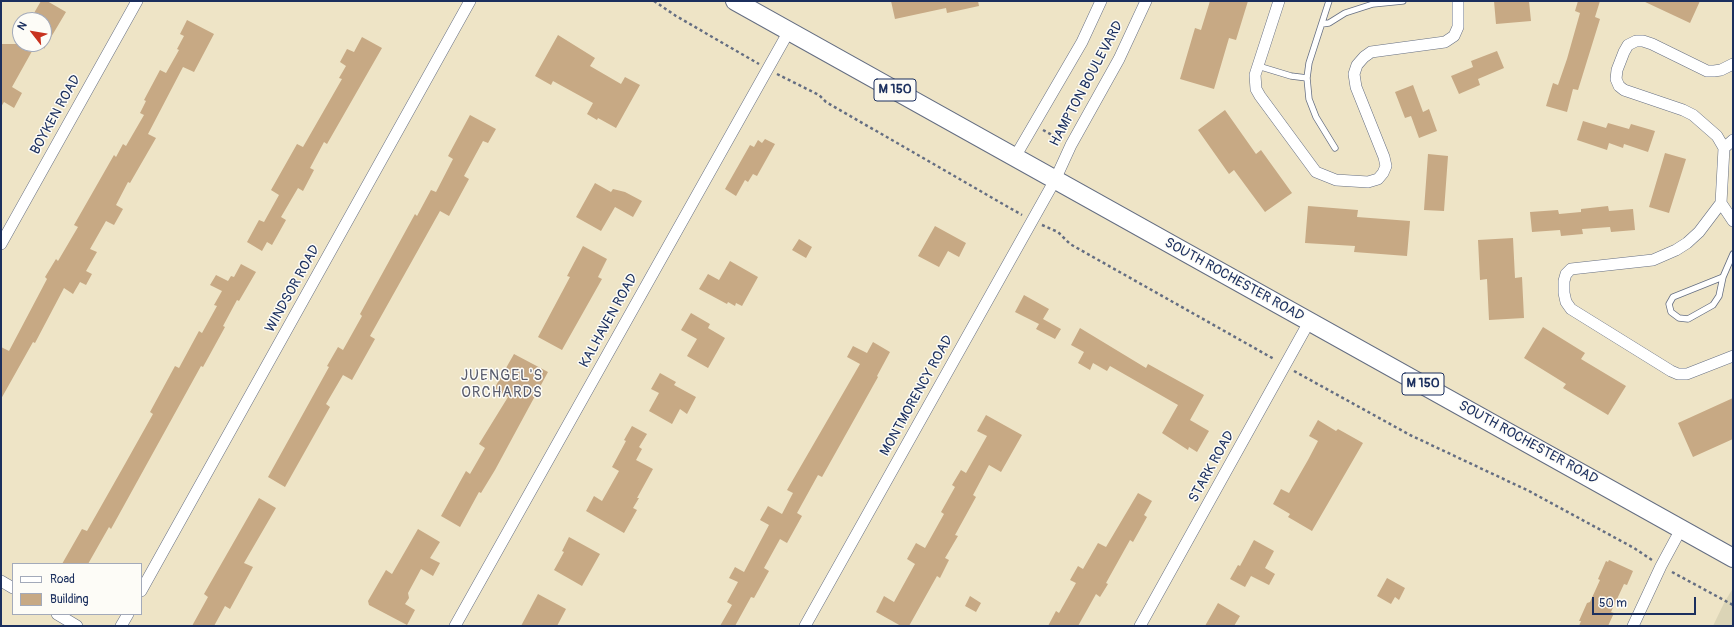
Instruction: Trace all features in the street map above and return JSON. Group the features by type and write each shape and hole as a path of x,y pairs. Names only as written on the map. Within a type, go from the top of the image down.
{"main road":[{"name":"SOUTH ROCHESTER ROAD","path":"735,1 1733,558"}],"street":[{"name":"BOYKEN ROAD","path":"1,244 137,1"},
{"name":"WINDSOR ROAD","path":"142,589 470,1"},
{"name":"HAMPTON BOULEVARD","path":"1015,157 1082,42 1101,1"},
{"name":"HAMPTON BOULEVARD","path":"1055,180 1071,145 1119,59 1146,1"},
{"path":"1279,1 1257,66 1256,82 1260,96 1316,172 1336,180 1368,182 1383,174 1386,166 1384,157 1356,87 1354,74 1357,64 1371,52 1445,42 1454,36 1458,27 1458,1"},
{"name":"KALHAVEN ROAD","path":"456,626 789,31"},
{"path":"1733,64 1721,70 1706,71 1652,44 1643,41 1636,41 1628,45 1617,70 1616,79 1619,86 1624,90 1683,110 1693,115 1717,136 1724,148 1721,202 1698,232 1676,250 1653,260 1571,269 1566,274 1564,281 1566,302 1571,309 1671,371 1687,374 1733,356"},
{"path":"1724,148 1733,140"},
{"name":"MONTMORENCY ROAD","path":"805,626 1055,180"},
{"path":"1721,202 1733,221"},
{"name":"STARK ROAD","path":"1140,626 1309,322"},
{"path":"1634,626 1661,566 1681,529"},
{"path":"1,581 12,587"},
{"path":"59,615 77,626"},
{"path":"121,626 127,615"}],"lane":[{"path":"1329,1 1306,78 1310,99 1316,117 1335,148"},
{"path":"1322,24 1329,23 1345,13 1372,2 1403,1"},
{"path":"1257,66 1290,76 1306,78"},
{"path":"1723,277 1673,296 1669,304 1671,312 1679,318 1688,319 1713,305 1719,296 1723,277 1733,254"}],"path":[{"path":"654,1 676,16 767,69 819,95 826,102 1032,220 1058,232 1070,244 1285,366 1410,435 1529,491 1634,548 1661,566 1733,605"},
{"path":"1042,129 1064,141"}],"shaded area":[{"path":"1732,590 1733,626 1713,626 1725,601"}],"building":[{"path":"41,1 47,1 66,12 52,36 52,12 35,12"},
{"path":"891,1 978,1 979,6 947,13 946,8 895,19"},
{"path":"1210,1 1248,1 1236,40 1229,38 1214,89 1180,79 1195,28 1201,30"},
{"path":"1494,1 1529,1 1531,21 1496,24"},
{"path":"1578,1 1600,1 1595,17 1600,19 1578,90 1573,89 1567,112 1546,106 1553,83 1558,85 1567,59 1580,13 1575,11"},
{"path":"1643,1 1700,1 1690,23"},
{"path":"187,20 214,34 194,72 183,67 148,134 156,138 130,183 128,182 116,205 123,209 114,225 106,221 90,249 97,252 86,271 92,274 86,285 80,282 73,294 64,288 35,343 33,342 1,399 1,347 9,351 47,279 45,277 56,259 58,261 78,227 74,225 114,155 116,157 123,144 126,146 144,115 140,113 146,101 144,100 160,70 166,73 179,50 177,49 184,36 180,34"},
{"path":"558,35 595,58 590,66 621,84 625,77 640,85 616,128 587,114 593,103 553,81 551,85 535,76"},
{"path":"362,37 382,48 327,144 324,142 310,168 314,170 303,191 298,188 281,217 286,220 272,245 267,242 262,251 247,242 259,220 264,222 279,195 271,190 297,144 303,147 342,79 339,78 346,66 340,62 347,49 354,52"},
{"path":"1,44 12,44 12,52 32,52 12,87 22,93 14,108 4,102 1,107"},
{"path":"1497,51 1504,68 1478,79 1480,85 1459,94 1451,76 1473,67 1471,61"},
{"path":"1413,85 1423,112 1429,109 1437,131 1419,138 1411,116 1405,118 1395,92"},
{"path":"1225,110 1256,154 1261,150 1292,193 1265,212 1234,170 1229,174 1198,130"},
{"path":"470,115 496,129 488,143 483,141 464,176 469,179 449,216 440,211 370,336 375,339 352,380 343,375 326,404 330,407 285,487 268,477 329,367 327,366 338,347 343,350 362,316 360,314 415,214 417,216 431,190 436,192 453,159 448,156"},
{"path":"1583,121 1606,128 1608,123 1629,129 1631,124 1655,131 1648,152 1624,144 1623,148 1609,143 1607,150 1577,140"},
{"path":"765,139 775,144 757,176 753,174 748,182 745,180 736,196 725,189 750,145 754,147 758,140 762,143"},
{"path":"1665,153 1686,159 1669,213 1649,207"},
{"path":"1428,154 1448,156 1444,211 1424,210"},
{"path":"595,183 611,192 613,189 625,192 642,201 633,217 615,207 601,231 576,217"},
{"path":"1308,206 1358,210 1357,217 1410,221 1407,256 1354,252 1355,246 1305,243"},
{"path":"1608,206 1609,211 1633,209 1635,230 1611,232 1610,227 1582,229 1583,234 1561,236 1560,230 1532,232 1530,212 1558,210 1559,214 1581,212 1581,209"},
{"path":"935,226 966,243 959,257 948,251 939,267 918,256"},
{"path":"1513,238 1515,278 1522,277 1524,318 1489,320 1487,279 1480,280 1478,240"},
{"path":"799,239 812,247 806,258 792,250"},
{"path":"583,246 607,259 598,277 602,279 562,350 538,337 570,277 567,276"},
{"path":"730,261 758,277 742,306 736,303 735,306 728,302 727,304 699,289 708,274 719,280"},
{"path":"241,264 256,272 239,301 237,300 223,326 225,327 203,367 201,366 111,529 109,527 89,563 63,563 82,529 87,531 153,414 150,412 175,366 179,368 199,331 202,333 217,306 214,305 222,291 210,285 216,275 228,281 231,276 234,277"},
{"path":"1024,295 1049,309 1043,319 1061,329 1055,339 1036,329 1039,324 1015,312"},
{"path":"691,313 710,324 708,328 725,338 708,368 687,356 697,339 681,330"},
{"path":"1543,327 1585,353 1581,359 1626,386 1608,415 1563,388 1566,384 1524,358"},
{"path":"1080,328 1146,368 1148,364 1204,395 1190,420 1209,431 1197,452 1189,447 1188,450 1162,433 1178,405 1110,366 1107,371 1093,363 1090,370 1078,363 1084,352 1071,345"},
{"path":"873,342 890,352 877,376 878,377 822,477 818,475 797,513 802,516 787,543 780,539 764,568 769,571 754,598 751,597 735,626 720,626 732,605 727,602 738,582 729,578 735,567 744,572 769,525 760,520 768,506 782,514 793,493 787,490 860,364 847,357 853,346 867,353"},
{"path":"514,354 548,372 495,470 481,493 479,492 460,527 441,516 466,471 470,474 485,448 479,444 508,397 494,389"},
{"path":"660,373 676,382 674,385 696,397 687,414 680,409 672,424 649,411 659,393 651,389"},
{"path":"1733,398 1733,439 1693,457 1678,423"},
{"path":"986,415 1022,435 1001,472 989,465 973,495 976,497 955,535 958,536 945,558 949,560 940,578 937,576 909,626 901,626 876,612 884,596 894,602 915,564 907,559 916,543 925,548 944,514 941,512 955,487 952,485 961,470 966,473 987,436 977,431"},
{"path":"1318,420 1336,431 1338,429 1363,443 1312,531 1288,517 1290,514 1273,504 1281,489 1289,493 1308,460 1318,441 1309,436"},
{"path":"632,426 647,434 639,447 642,449 636,460 653,469 637,498 639,498 633,508 637,510 624,533 586,511 594,496 602,501 619,471 612,467"},
{"path":"1138,493 1152,501 1144,515 1147,517 1133,542 1130,540 1106,583 1108,584 1100,597 1096,594 1078,626 1048,626 1056,611 1059,613 1076,583 1070,580 1078,566 1083,569 1098,543 1106,547"},
{"path":"259,498 276,508 244,563 253,567 230,609 225,606 214,626 192,626 208,597 204,594"},
{"path":"418,529 440,542 430,558 440,563 433,576 421,569 408,593 409,598 405,604 415,610 407,625 369,605 368,601 386,570 392,574"},
{"path":"569,537 600,554 582,586 554,570 564,552 562,551"},
{"path":"1254,540 1274,551 1265,568 1275,574 1269,585 1251,576 1245,587 1230,579 1238,565 1240,566"},
{"path":"1609,560 1633,571 1627,585 1624,584 1611,612 1614,613 1608,626 1579,626 1581,621 1579,621 1600,580 1598,579 1606,561 1608,562"},
{"path":"1387,578 1405,588 1399,600 1395,597 1391,604 1377,596"},
{"path":"538,594 566,609 557,626 521,626"},
{"path":"970,596 981,603 976,612 965,606"},
{"path":"1218,603 1240,616 1234,626 1205,626"}],"district":[{"name":"JUENGEL'S ORCHARDS","path":"502,384"}]}
